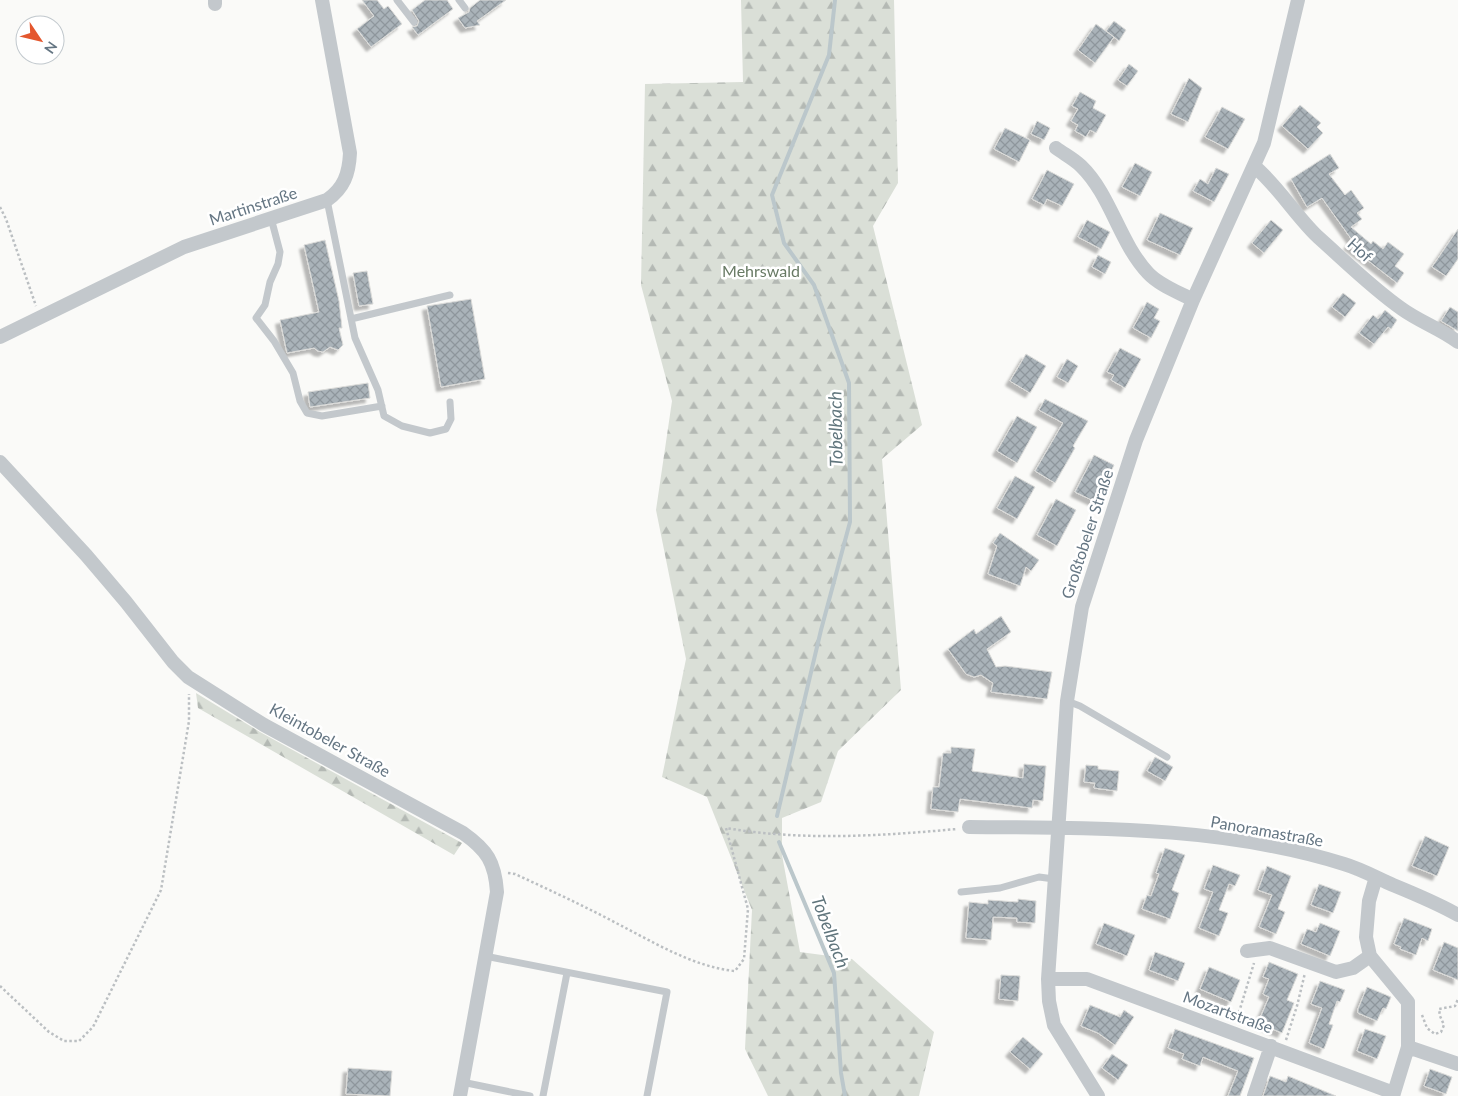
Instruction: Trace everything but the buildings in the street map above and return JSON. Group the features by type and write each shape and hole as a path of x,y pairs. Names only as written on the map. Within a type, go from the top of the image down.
{"street":[{"name":"Martinstraße","path":"0,337 184,248 327,200 341,188 350,167 350,152 322,0"},
{"name":"Großtobeler Straße","path":"1098,1096 1054,1025 1049,1002 1048,980 1067,701 1082,607 1136,440 1193,300 1264,143 1298,0"},
{"path":"1056,148 1081,166 1096,185 1132,251 1148,273 1157,281 1193,300"},
{"name":"Hof","path":"1254,166 1267,177 1290,207 1316,235 1388,299 1450,335 1458,342"},
{"name":"Kleintobeler Straße","path":"0,462 86,555 173,662 188,677 264,725 463,833 486,852 492,864 497,892 460,1096"},
{"name":"Panoramastraße","path":"969,827 1139,831 1228,839 1300,852 1346,864 1441,905 1458,915"},
{"path":"1376,877 1369,901 1366,937 1370,956 1408,1002 1408,1047 1393,1094"},
{"path":"1253,950 1270,948 1336,972 1353,968 1370,956"},
{"name":"Mozartstraße","path":"1048,980 1087,979 1393,1094"},
{"path":"1408,1047 1458,1064"},
{"path":"1254,1096 1277,1049"}],"lane":[{"path":"397,0 414,22"},
{"path":"459,0 465,8"},
{"path":"327,200 356,338 378,390 384,416 402,426 430,433 446,429 450,419 450,402"},
{"path":"271,218 280,252 265,305 256,318 274,341 293,373 300,401 307,414 322,416 382,406"},
{"path":"351,319 450,295"},
{"path":"1067,701 1080,706 1167,757"},
{"path":"961,892 1000,888 1040,877 1054,879"},
{"path":"485,956 667,992 647,1096"},
{"path":"542,1096 567,972"},
{"path":"462,1082 530,1096"}],"path":[{"path":"0,207 6,219 40,317"},
{"path":"0,986 49,1032 64,1041 79,1041 94,1027 161,890 189,720 188,677"},
{"path":"494,872 515,874 662,947 720,969 736,971 744,959 748,909 726,828 749,832 801,836 912,833 969,827"},
{"path":"1232,1033 1253,950"},
{"path":"1277,1049 1297,1006 1307,962"},
{"path":"1421,1014 1427,1028 1435,1034 1441,1032 1444,1025 1439,1009 1455,1006 1458,999"}],"green space":[{"name":"Mehrswald","path":"741,0 894,0 898,183 873,226 922,425 882,459 901,690 838,751 821,802 782,818 782,855 800,952 852,959 934,1032 919,1096 768,1096 745,1049 752,910 707,797 662,777 686,659 656,510 672,401 641,285 645,84 743,82"},
{"path":"196,693 260,732 462,843 454,855 198,708"}],"waterway":[{"name":"Tobelbach","path":"777,816 821,630 850,522 849,383 814,285 784,243 772,195 829,55 835,0"},
{"name":"Tobelbach","path":"779,842 834,973 841,1073 845,1096"}]}
